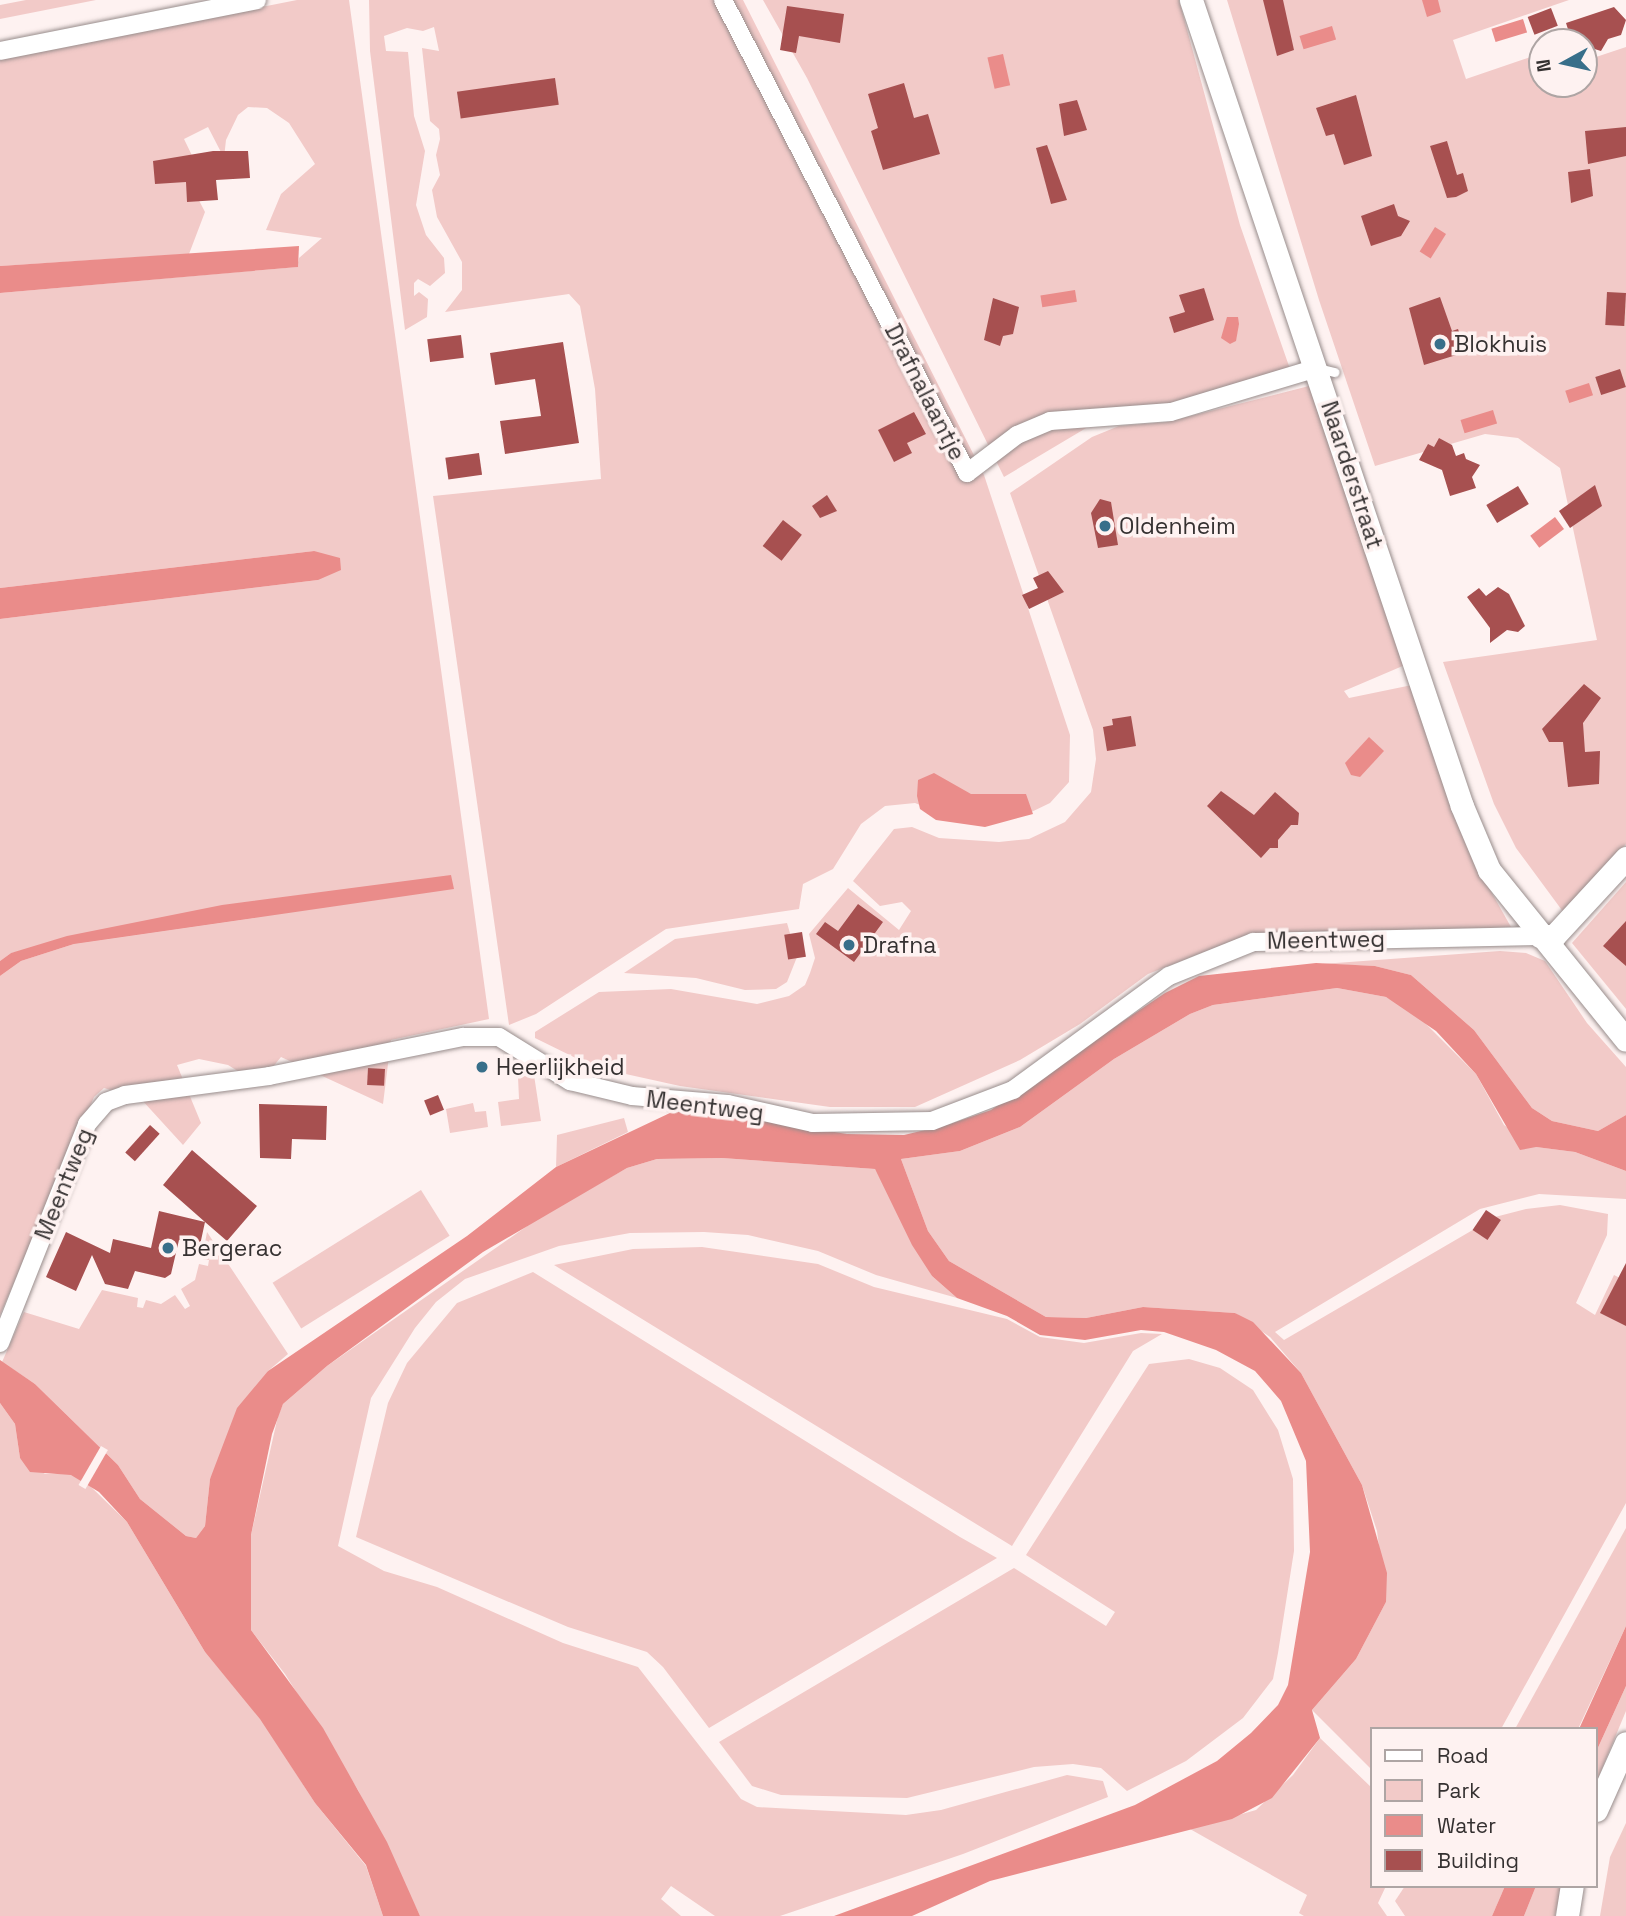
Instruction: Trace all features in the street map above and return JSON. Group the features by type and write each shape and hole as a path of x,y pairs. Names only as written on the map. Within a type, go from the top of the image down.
{"street":[{"path":"0,51 257,0"},
{"name":"Drafnalaantje","path":"723,0 967,473 1017,435 1050,421 1171,412 1326,370"},
{"name":"Naarderstraat","path":"1191,0 1326,370 1462,806 1489,870 1539,936 1626,1040"},
{"path":"1539,936 1554,936 1626,859"},
{"name":"Meentweg","path":"0,1343 87,1124 106,1102 125,1095 269,1076 463,1037 499,1037 570,1081 632,1096 728,1104 813,1123 932,1121 1013,1090 1169,976 1253,942 1539,936"},
{"path":"1598,1806 1626,1743"},
{"path":"1567,1916 1572,1888"}],"green space":[{"path":"26,0 96,0 0,19 0,5"},
{"path":"297,0 349,0 489,1019 391,1040 383,1104 281,1057 259,1084 228,1065 199,1059 177,1065 201,1123 183,1145 141,1099 104,1088 94,1097 0,1315 0,976 21,961 74,944 454,889 11,953 0,961 0,619 318,580 314,551 0,588 0,293 297,267 299,258 322,238 266,230 281,194 315,164 289,123 267,108 248,107 238,115 226,140 224,158 208,127 184,139 201,174 189,181 205,212 189,254 0,266 0,59"},
{"path":"369,0 743,0 984,475 1070,735 1069,782 1050,803 1023,816 945,815 915,803 885,806 861,824 833,869 803,884 799,909 666,929 536,1014 509,1025 433,496 601,479 595,389 580,306 569,294 445,312 462,290 462,262 437,217 432,190 440,175 436,155 440,139 439,129 430,121 422,48 439,51 434,27 423,31 407,28 384,36 386,51 408,52 414,116 425,151 416,205 426,235 444,258 445,273 430,286 418,279 414,283 414,296 419,292 428,299 427,317 405,330 370,51"},
{"path":"763,0 1179,0 1240,225 1290,369 1201,399 1108,415 1004,477 807,78"},
{"path":"1227,0 1569,0 1453,40 1466,79 1528,58 1528,98 1598,98 1598,56 1626,47 1626,844 1564,913 1516,848 1494,804 1443,662 1597,640 1560,468 1518,438 1485,434 1375,466 1319,300"},
{"path":"1309,386 1405,665 1344,691 1349,698 1412,685 1471,856 1511,927 1309,937 1207,951 1148,974 1080,1024 1020,1060 915,1107 830,1107 680,1086 594,1067 535,1038 535,1032 599,992 671,989 757,1004 789,996 805,985 815,958 809,934 848,888 899,930 911,911 902,902 880,906 853,881 894,829 912,827 939,838 999,842 1029,839 1065,822 1091,792 1096,759 1093,730 1010,493 1092,437 1119,426 1167,422"},
{"path":"1626,882 1626,1009 1572,943"},
{"path":"787,923 797,957 787,982 776,989 745,990 696,978 624,973 675,939"},
{"path":"1500,951 1526,953 1545,961 1587,1023 1626,1067 1626,1115 1598,1131 1552,1121 1532,1108 1474,1030 1411,975 1375,966 1322,964"},
{"path":"1337,988 1386,997 1413,1011 1476,1074 1504,1125 1536,1147 1575,1152 1626,1171 1626,1199 1539,1194 1480,1209 1275,1332 1284,1340 1495,1217 1526,1209 1560,1205 1608,1214 1607,1235 1576,1303 1595,1315 1614,1275 1626,1281 1626,1503 1502,1727 1370,1727 1370,1768 1312,1710 1356,1659 1386,1602 1377,1531 1362,1485 1301,1373 1270,1337 1235,1313 1143,1307 1086,1318 1046,1317 949,1261 928,1231 901,1159 960,1151 1020,1127 1114,1059 1190,1014 1213,1005"},
{"path":"534,1075 541,1121 501,1126 498,1102 519,1099 518,1077"},
{"path":"473,1103 475,1112 486,1111 488,1127 450,1133 446,1109"},
{"path":"624,1118 628,1132 556,1167 557,1135"},
{"path":"722,1158 875,1169 932,1276 957,1298 876,1275 818,1251 748,1235 704,1232 630,1233 559,1246 465,1279 436,1302 415,1328 371,1398 338,1546 384,1571 437,1587 563,1643 638,1667 741,1799 757,1807 906,1815 941,1810 1067,1775 1103,1781 1108,1797 963,1854 780,1916 715,1916 671,1886 661,1899 681,1916 420,1916 358,1790 285,1674 251,1630 251,1535 278,1416 283,1404 327,1366 540,1217 627,1168 657,1159"},
{"path":"421,1190 450,1236 301,1329 273,1283"},
{"path":"207,1232 288,1354 268,1371 210,1479 205,1526 196,1538 186,1536 140,1499 118,1465 35,1384 2,1362 24,1312 79,1329 102,1290 138,1298 137,1307 143,1308 146,1300 161,1304 175,1295 185,1309 190,1306 181,1289 195,1280 199,1264 208,1266 209,1260 202,1259"},
{"path":"702,1247 818,1264 874,1287 1007,1319 1040,1337 1084,1343 1141,1333 1162,1334 1133,1351 1012,1546 554,1265 633,1249"},
{"path":"533,1272 997,1558 709,1728 663,1667 647,1652 568,1627 356,1537 388,1403 407,1363 457,1303"},
{"path":"1189,1359 1220,1368 1253,1390 1278,1430 1293,1479 1294,1551 1273,1679 1243,1718 1186,1761 1127,1791 1101,1768 1073,1764 1034,1767 907,1798 781,1795 752,1786 719,1742 1014,1568 1106,1626 1115,1612 1026,1555 1149,1364"},
{"path":"0,1403 15,1424 20,1458 45,1474 71,1474 86,1482 127,1522 205,1652 261,1719 315,1803 366,1866 383,1916 0,1916"},
{"path":"1626,1528 1626,1626 1579,1727 1516,1727"},
{"path":"1626,1686 1626,1711 1598,1778 1598,1748"},
{"path":"1320,1738 1370,1786 1370,1888 1385,1888 1378,1903 1387,1916 1304,1916 1299,1913 1307,1895 1190,1829 1256,1810 1293,1775"},
{"path":"1626,1823 1626,1916 1600,1916 1610,1857"},
{"path":"1404,1888 1504,1888 1492,1916 1405,1916 1395,1901"},
{"path":"1535,1888 1562,1888 1555,1916 1524,1916"}],"water":[{"path":"1422,0 1438,0 1441,12 1427,17"},
{"path":"1523,19 1527,32 1496,42 1491,29"},
{"path":"1332,26 1336,39 1304,49 1299,36"},
{"path":"1003,54 1010,85 995,89 987,58"},
{"path":"1435,227 1446,234 1431,258 1420,252"},
{"path":"299,246 298,267 0,293 0,266"},
{"path":"1075,290 1077,302 1042,307 1040,295"},
{"path":"1227,317 1238,317 1239,324 1236,341 1230,344 1221,338"},
{"path":"1589,383 1593,395 1569,403 1565,391"},
{"path":"1493,410 1497,423 1465,433 1460,420"},
{"path":"1555,517 1564,529 1539,548 1530,536"},
{"path":"314,551 340,558 341,570 318,580 0,619 0,588"},
{"path":"1369,737 1384,751 1360,777 1351,775 1345,763"},
{"path":"934,773 971,794 1026,794 1033,814 985,827 936,820 920,809 917,796 918,780"},
{"path":"451,875 454,889 74,944 21,961 0,976 0,961 11,953 67,936 222,905"},
{"path":"1316,963 1375,966 1411,975 1474,1030 1532,1108 1552,1121 1598,1131 1626,1115 1626,1171 1575,1152 1536,1147 1520,1150 1476,1074 1436,1031 1386,997 1337,988 1213,1005 1190,1014 1114,1059 1020,1127 960,1151 901,1159 928,1231 949,1261 1046,1317 1086,1318 1143,1307 1235,1313 1253,1322 1301,1373 1362,1485 1387,1573 1386,1602 1356,1659 1312,1710 1320,1738 1272,1798 1232,1819 990,1881 912,1916 834,1916 1135,1805 1217,1761 1251,1733 1278,1705 1288,1685 1310,1552 1306,1461 1281,1401 1255,1371 1216,1350 1164,1332 1141,1330 1085,1340 1040,1335 1007,1316 957,1298 932,1276 912,1245 875,1169 722,1158 657,1159 627,1168 483,1252 327,1366 283,1404 272,1434 251,1535 251,1630 323,1728 387,1842 420,1916 383,1916 366,1865 315,1803 260,1719 205,1652 127,1522 99,1492 71,1475 30,1472 20,1458 15,1424 0,1403 0,1360 35,1384 118,1465 140,1499 186,1536 196,1538 205,1526 210,1479 237,1408 268,1371 467,1236 556,1167 672,1112 709,1112 847,1134 904,1135 950,1124 991,1110 1165,993 1199,976"},
{"path":"1626,1626 1626,1686 1598,1748 1598,1727 1580,1727"},
{"path":"1504,1888 1535,1888 1524,1916 1492,1916"}],"pier":[{"path":"101,1446 108,1450 85,1489 78,1485"}],"building":[{"path":"1263,0 1283,0 1294,50 1277,56"},
{"path":"787,6 844,14 840,43 799,36 796,53 780,50"},
{"path":"1614,7 1626,20 1621,35 1608,39 1601,51 1598,50 1598,28 1568,28 1566,23"},
{"path":"1551,8 1558,26 1532,28 1528,17"},
{"path":"555,78 559,105 461,119 457,92"},
{"path":"904,83 914,118 928,114 940,154 883,170 871,131 878,128 868,94"},
{"path":"1356,95 1372,156 1344,165 1334,134 1326,136 1316,108"},
{"path":"1077,100 1087,130 1064,136 1059,104"},
{"path":"1626,127 1626,156 1588,164 1585,131"},
{"path":"1447,141 1457,175 1463,173 1468,191 1447,198 1430,146"},
{"path":"1047,145 1067,200 1051,204 1036,148"},
{"path":"213,151 248,151 250,178 216,180 218,200 187,202 186,182 155,184 153,161"},
{"path":"1590,169 1593,196 1571,203 1568,172"},
{"path":"1394,204 1398,216 1410,221 1401,236 1371,246 1361,216"},
{"path":"1204,288 1214,320 1174,333 1169,317 1185,312 1179,295"},
{"path":"1607,292 1626,293 1624,326 1605,325"},
{"path":"1440,297 1452,331 1458,329 1466,352 1424,365 1409,308"},
{"path":"993,298 1019,307 1013,334 1003,336 1000,346 984,340"},
{"path":"461,335 464,358 430,362 427,339"},
{"path":"563,342 579,443 505,454 500,421 541,416 535,379 495,385 490,353"},
{"path":"1620,369 1626,387 1601,395 1595,377"},
{"path":"914,412 926,434 907,443 912,453 894,462 878,430"},
{"path":"1439,438 1452,445 1456,456 1464,453 1466,459 1480,465 1472,477 1476,488 1450,496 1442,470 1419,460 1428,444 1434,447"},
{"path":"479,453 482,475 448,480 445,458"},
{"path":"1595,485 1602,506 1570,528 1559,511"},
{"path":"1518,486 1529,504 1497,523 1486,505"},
{"path":"827,495 837,511 820,518 812,506"},
{"name":"Oldenheim","path":"1100,499 1111,502 1118,545 1098,548 1091,513"},
{"path":"783,520 802,535 782,561 763,546"},
{"path":"1048,571 1064,592 1029,609 1022,595 1038,588 1033,578"},
{"path":"1498,587 1509,594 1525,626 1518,632 1507,630 1490,643 1490,628 1467,597 1479,588 1486,596"},
{"path":"1584,684 1601,698 1583,723 1585,752 1600,751 1599,784 1568,787 1563,742 1549,742 1542,729"},
{"path":"1131,716 1136,746 1107,751 1103,727 1113,725 1112,719"},
{"path":"1221,791 1254,815 1275,792 1299,813 1298,825 1291,825 1278,840 1278,848 1270,848 1261,858 1207,806"},
{"name":"Drafna","path":"858,904 883,922 854,962 816,934 825,922 838,931"},
{"path":"1626,921 1626,966 1603,946"},
{"path":"802,932 806,957 788,960 784,935"},
{"path":"368,1068 385,1069 384,1086 367,1085"},
{"path":"438,1095 444,1110 430,1115 424,1101"},
{"path":"259,1104 327,1106 326,1140 292,1139 291,1159 260,1158"},
{"path":"150,1125 160,1134 135,1161 125,1152"},
{"path":"192,1150 257,1206 227,1241 163,1185"},
{"path":"1486,1210 1501,1220 1488,1240 1473,1230"},
{"path":"159,1211 205,1222 200,1245 179,1240 171,1274 165,1278 135,1271 128,1289 105,1284 92,1255 76,1291 46,1277 66,1232 110,1253 113,1239 151,1248"},
{"path":"1626,1263 1626,1326 1600,1313"}],"place":[{"name":"Blokhuis","path":"1440,344"},
{"name":"Oldenheim","path":"1105,526"},
{"name":"Drafna","path":"849,945"},
{"name":"Heerlijkheid","path":"482,1067"},
{"name":"Bergerac","path":"168,1248"}]}
